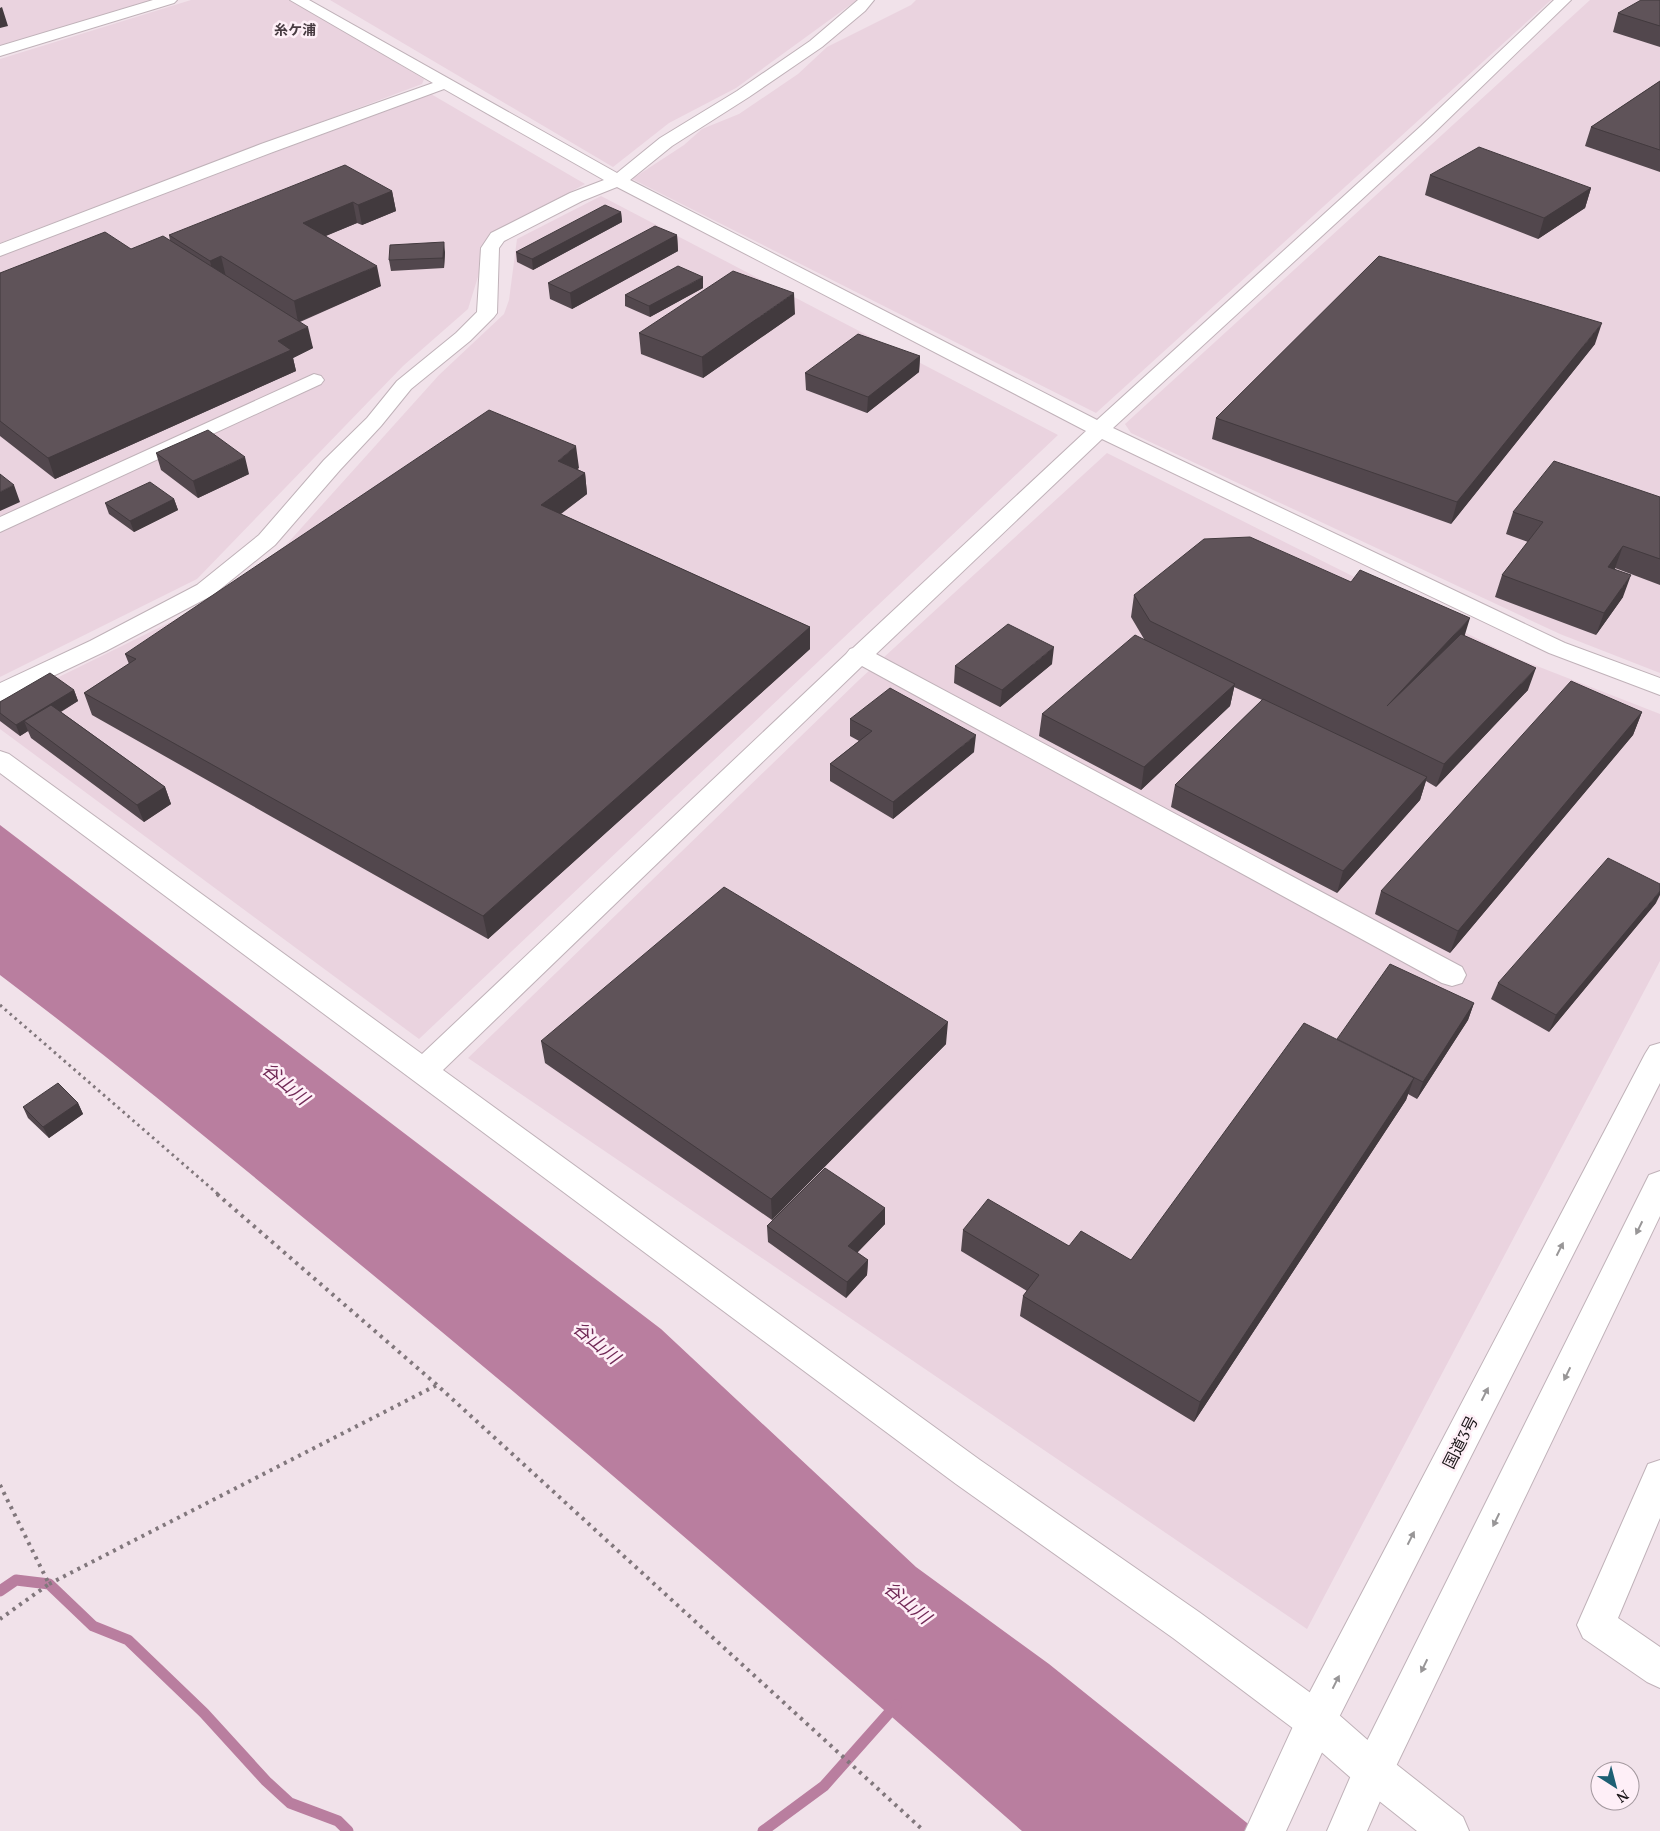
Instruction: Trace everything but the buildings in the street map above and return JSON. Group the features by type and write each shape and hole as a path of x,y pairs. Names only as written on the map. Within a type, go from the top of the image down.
{"main road":[{"path":"0,51 169,0"},
{"path":"298,0 618,181 1098,429 1557,648 1660,687"},
{"path":"0,693 98,646 205,590 267,540 332,465 374,422 404,385 463,337 487,313 490,248 498,237 576,197 618,181 666,142 744,94 816,44 860,8 866,0"},
{"path":"422,1071 858,654 1098,429 1428,130 1563,0"},
{"path":"0,250 267,148 447,83"},
{"path":"0,524 314,380"},
{"path":"858,654 1452,975"},
{"path":"0,760 968,1472 1178,1619 1316,1720 1373,1770 1449,1831"},
{"name":"国道3号","path":"1265,1831 1286,1790 1316,1720 1660,1054"},
{"path":"1347,1831 1373,1770 1660,1184"},
{"path":"1660,1476 1596,1625 1660,1669"}],"path":[{"path":"0,1004 437,1385 924,1831"},
{"path":"0,1619 49,1584 437,1385"},
{"path":"0,1485 49,1584"}],"shaded area":[{"path":"0,0 156,0 0,47"},
{"path":"191,0 292,0 424,79 422,84 0,243 0,59"},
{"path":"330,0 857,0 736,88 669,123 613,167"},
{"path":"916,0 1551,0 1096,413 632,179 684,145 702,129 739,114 798,74 827,47 911,5"},
{"path":"1590,0 1660,2 1660,673 1560,634 1131,433 1125,424"},
{"path":"431,94 585,184 491,235 468,309 403,366 197,579 0,677 0,255"},
{"path":"601,196 1058,435 419,1039 0,729 0,706 209,603 286,545 439,375 504,314 509,300 517,239"},
{"path":"1107,453 1516,658 1660,714 1660,961 1307,1629 468,1058 859,680"}],"water":[{"name":"谷山川","path":"0,825 661,1329 916,1567 1049,1664 1257,1831 1022,1831 770,1611 516,1394 174,1112 0,975"}],"waterway":[{"path":"0,1591 16,1580 49,1584 93,1626 128,1640 204,1713 266,1781 290,1803 338,1821 348,1831"},
{"path":"763,1831 824,1786 896,1705"}],"district":[{"name":"糸ケ浦","path":"295,29"}]}
